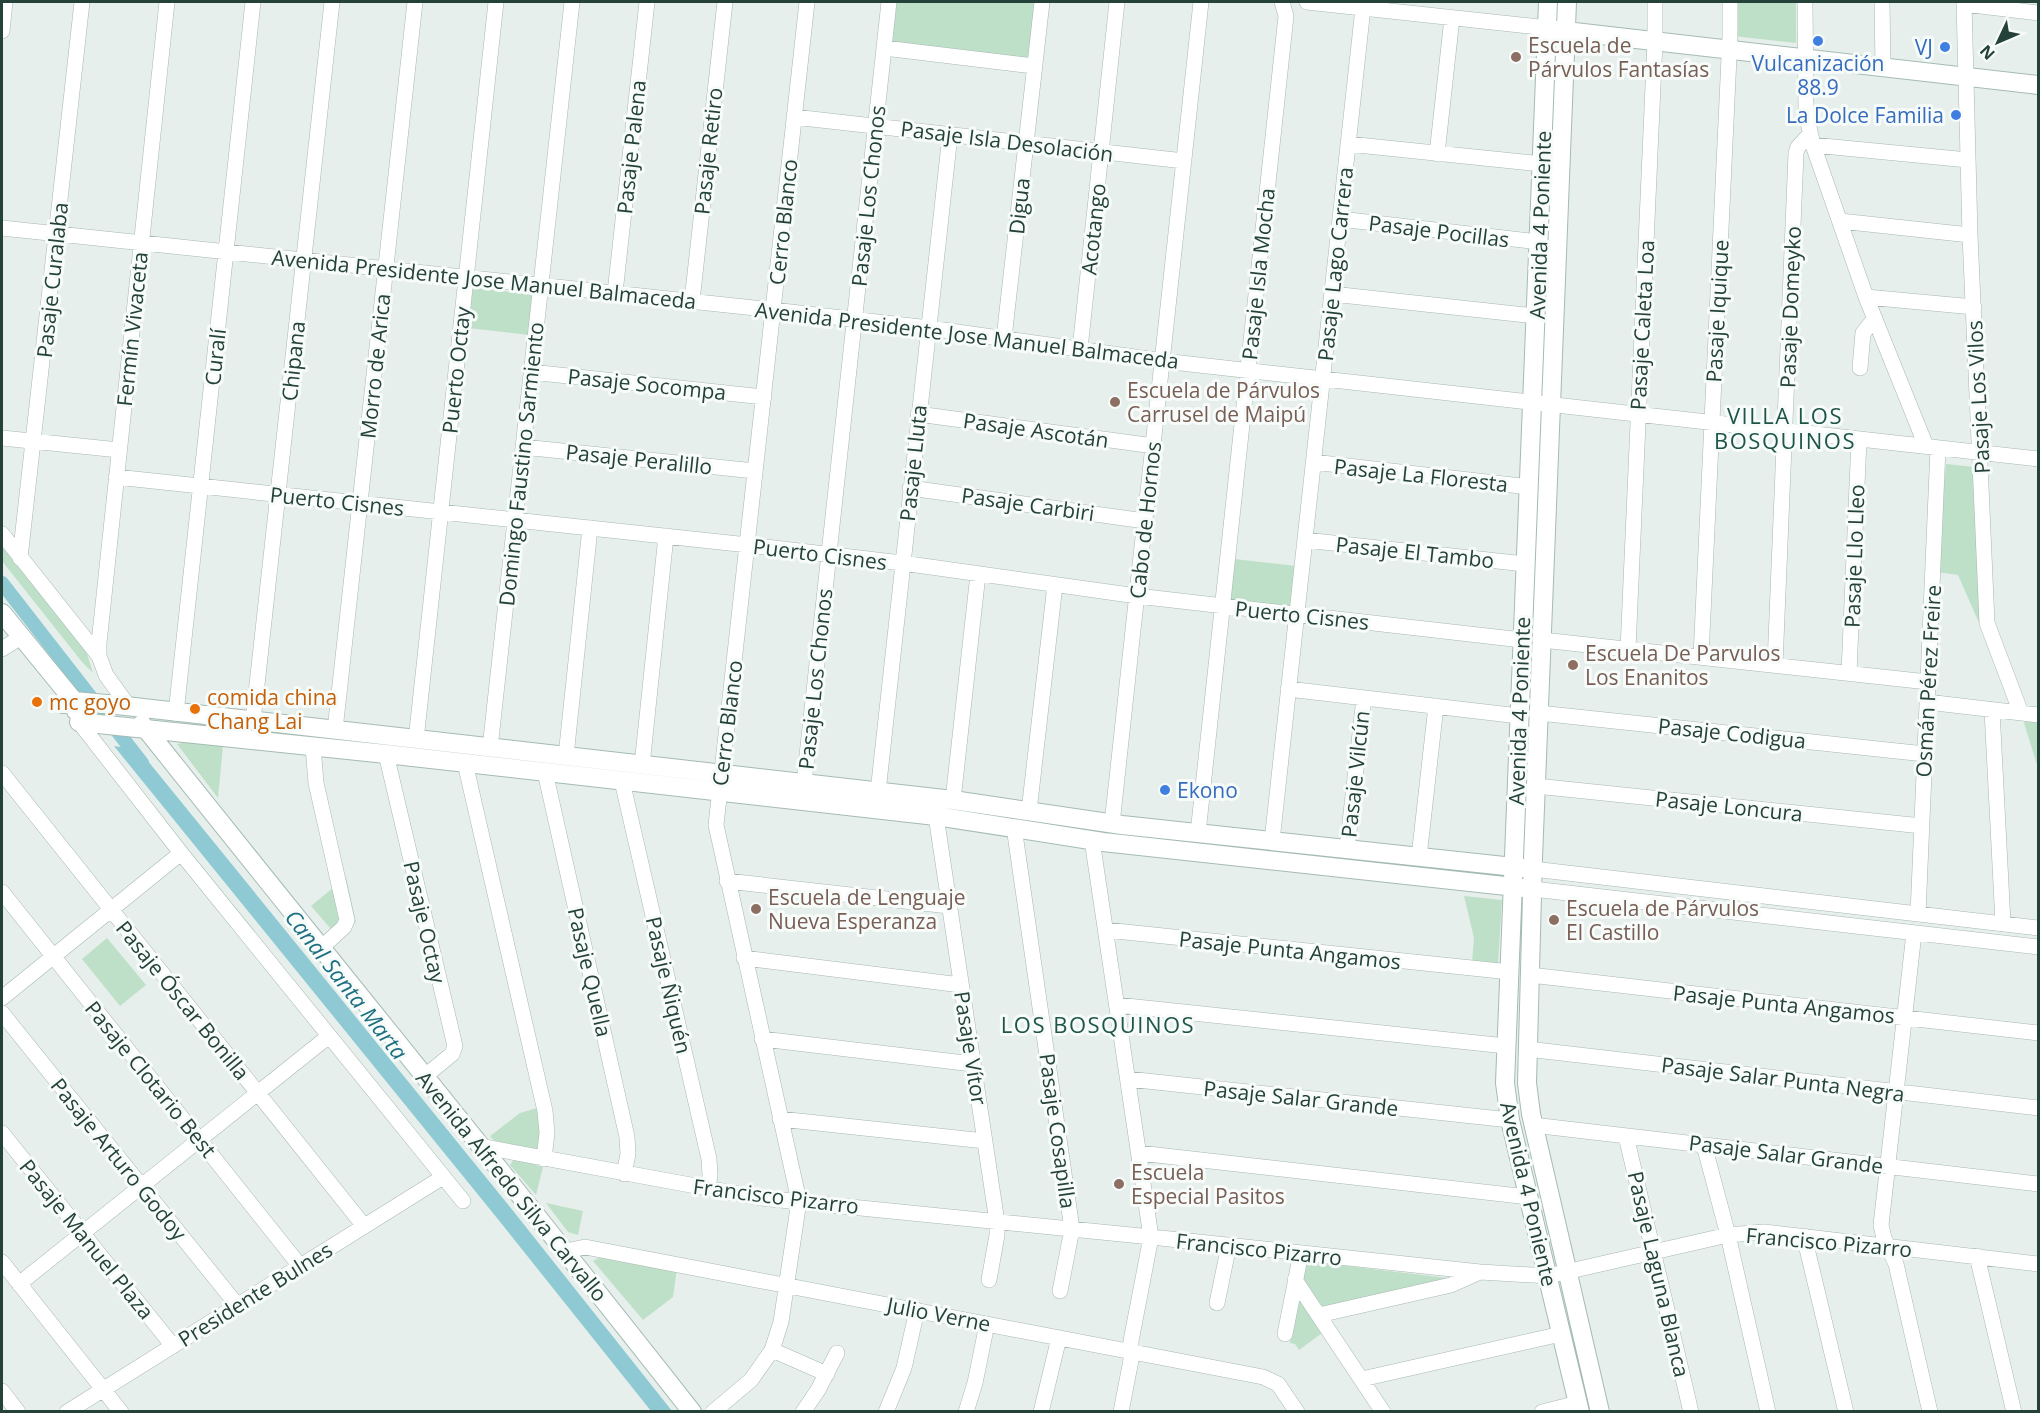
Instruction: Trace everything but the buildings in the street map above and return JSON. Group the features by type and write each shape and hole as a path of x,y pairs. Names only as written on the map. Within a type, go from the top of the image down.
{"street":[{"path":"2,31 5,2"},
{"name":"Pasaje Curalaba","path":"20,558 82,2"},
{"name":"Fermín Vivaceta","path":"99,656 167,2"},
{"name":"Curalí","path":"176,713 253,2"},
{"name":"Chipana","path":"253,721 332,2"},
{"name":"Morro de Arica","path":"335,730 415,2"},
{"name":"Puerto Octay","path":"416,740 496,2"},
{"name":"Domingo Faustino Sarmiento","path":"490,748 572,2"},
{"name":"Pasaje Palena","path":"615,293 647,2"},
{"name":"Pasaje Retiro","path":"692,301 724,2"},
{"name":"Cerro Blanco","path":"713,1412 751,1380 772,1350 781,1322 788,1285 799,1201 716,830 718,793 748,545 807,2"},
{"name":"Pasaje Los Chonos","path":"804,783 889,2"},
{"name":"Digua","path":"1004,338 1041,2"},
{"name":"Acotango","path":"1080,349 1118,2"},
{"name":"Cabo de Hornos","path":"1112,824 1201,2"},
{"name":"Pasaje Isla Mocha","path":"1198,833 1286,16 1282,2"},
{"path":"1307,2 1423,8 1452,18 2038,84"},
{"name":"Avenida 4 Poniente","path":"1548,2 1505,1083 1510,1120 1579,1407"},
{"name":"Avenida 4 Poniente","path":"1567,2 1536,786 1527,1090 1533,1125 1600,1412"},
{"name":"Pasaje Caleta Loa","path":"1628,649 1655,2"},
{"name":"Pasaje Iquique","path":"1701,657 1730,2"},
{"name":"Osmán Pérez Freire","path":"1805,2 1806,113 1812,140 1866,297 1932,447 1928,682 1918,914"},
{"path":"1882,2 1883,66"},
{"path":"1964,3 2038,13"},
{"name":"Pasaje Los Vilos","path":"1964,3 1970,235 1987,623 2021,713"},
{"name":"Pasaje Lago Carrera","path":"1272,841 1348,144 1354,5"},
{"path":"1437,153 1452,18"},
{"path":"884,48 1034,66"},
{"name":"Pasaje Isla Desolación","path":"794,117 1184,161"},
{"name":"Pasaje Lluta","path":"878,792 950,135"},
{"path":"1812,140 1968,160"},
{"name":"Pasaje Domeyko","path":"1775,665 1796,153 1798,147 1812,140"},
{"path":"1348,144 1542,164"},
{"name":"Pasaje Pocillas","path":"1340,219 1539,242"},
{"path":"1840,220 1970,235"},
{"name":"Avenida Presidente Jose Manuel Balmaceda","path":"2,228 854,319 1163,361 2038,459"},
{"path":"1332,294 1536,316"},
{"path":"1866,297 1974,307"},
{"path":"1860,368 1863,333 1875,318"},
{"name":"Pasaje Socompa","path":"531,372 764,397"},
{"name":"Pasaje Ascotán","path":"918,414 1154,446"},
{"path":"2,438 119,450"},
{"name":"Pasaje Llo Lleo","path":"1849,673 1859,439"},
{"name":"Pasaje Peralillo","path":"523,447 755,471"},
{"name":"Pasaje La Floresta","path":"1313,462 1529,487"},
{"name":"Puerto Cisnes","path":"117,477 748,545 902,563 1137,596 1522,640"},
{"name":"Pasaje Carbiri","path":"910,488 1145,521"},
{"path":"566,756 590,528"},
{"name":"Avenida Alfredo Silva Carvallo","path":"2,534 99,656 106,675 123,706 140,729 566,1251 692,1412"},
{"path":"642,765 666,536"},
{"name":"Pasaje El Tambo","path":"1305,540 1525,564"},
{"path":"953,800 978,574"},
{"path":"1029,811 1055,585"},
{"path":"2,613 12,643"},
{"path":"2,627 12,643 73,703 181,853 463,1201"},
{"path":"1542,640 1928,682"},
{"path":"1288,689 1519,716"},
{"name":"Pasaje Vilcún","path":"1347,849 1364,698"},
{"path":"1927,702 2038,715"},
{"path":"73,703 123,706 804,783 953,800 1112,824 1533,869 2038,927"},
{"path":"1419,857 1436,706"},
{"path":"1992,710 2002,923"},
{"name":"Pasaje Codigua","path":"1539,712 1925,754"},
{"path":"88,723 936,816 1092,840 2038,947"},
{"path":"313,746 316,783 347,920 344,927 321,948"},
{"name":"Pasaje Octay","path":"386,754 455,1046 452,1054 424,1077"},
{"path":"465,763 545,1112 547,1133 544,1159"},
{"name":"Pasaje Quella","path":"545,772 627,1137 628,1154 624,1174"},
{"name":"Pasaje Óscar Bonilla","path":"2,773 364,1226"},
{"name":"Pasaje Ñiquén","path":"622,781 709,1159 708,1189"},
{"name":"Pasaje Loncura","path":"1536,786 1922,826"},
{"name":"Pasaje Vítor","path":"936,816 997,1222 989,1281"},
{"name":"Pasaje Cosapilla","path":"1014,827 1072,1229 1060,1291"},
{"path":"1092,840 1151,1237 1120,1412"},
{"path":"2,998 181,853"},
{"path":"727,882 949,906"},
{"name":"Pasaje Clotario Best","path":"2,892 300,1266"},
{"name":"Pasaje Punta Angamos","path":"1106,930 1510,972"},
{"path":"1914,933 1880,1218 1881,1230 1896,1264 1930,1412"},
{"path":"744,958 961,985"},
{"name":"Pasaje Punta Angamos","path":"1530,975 2038,1033"},
{"path":"1117,1005 1506,1046"},
{"name":"Pasaje Arturo Godoy","path":"2,1013 237,1305"},
{"path":"19,1284 329,1036"},
{"path":"762,1039 973,1064"},
{"name":"Pasaje Salar Punta Negra","path":"1527,1049 2038,1108"},
{"name":"Pasaje Salar Grande","path":"1128,1079 1510,1120"},
{"path":"780,1119 985,1141"},
{"name":"Pasaje Salar Grande","path":"1533,1125 2038,1184"},
{"name":"Pasaje Manuel Plaza","path":"2,1132 173,1346"},
{"name":"Pasaje Laguna Blanca","path":"1626,1136 1691,1412"},
{"path":"1704,1145 1728,1235 1768,1412"},
{"name":"Francisco Pizarro","path":"479,1146 761,1198 1480,1272 1548,1276 1728,1235 1764,1232 2038,1264"},
{"path":"1139,1153 1528,1197"},
{"name":"Presidente Bulnes","path":"67,1412 443,1177"},
{"path":"1804,1236 1846,1412"},
{"path":"1217,1303 1229,1245"},
{"name":"Julio Verne","path":"566,1251 585,1247 1268,1379 1278,1384 1297,1412"},
{"path":"1285,1334 1301,1253"},
{"path":"1977,1256 2014,1412"},
{"path":"2,1262 121,1412"},
{"path":"1319,1315 1451,1285 1480,1272"},
{"path":"1296,1280 1383,1412"},
{"path":"886,1412 904,1368 917,1310"},
{"path":"966,1412 975,1383 987,1324"},
{"path":"1362,1379 1561,1334"},
{"path":"1041,1412 1059,1338"},
{"path":"772,1350 827,1374"},
{"path":"802,1412 827,1374 837,1353"},
{"path":"2,1391 18,1412"},
{"path":"1542,1412 1579,1407"}],"green space":[{"path":"894,2 1034,2 1030,57 1026,61 892,46"},
{"path":"1733,2 1796,2 1796,43 1733,36"},
{"path":"473,287 534,295 529,335 468,328"},
{"path":"1946,464 1975,467 1983,632 1958,575 1937,572"},
{"path":"2,541 84,644 93,673 2,561"},
{"path":"1234,559 1297,566 1292,610 1229,603"},
{"path":"2026,720 2038,721 2038,768 2024,723"},
{"path":"186,742 223,746 218,798 177,744"},
{"path":"346,877 356,922 338,937 311,906"},
{"path":"1464,896 1502,900 1498,964 1472,962 1474,938"},
{"path":"107,938 146,985 120,1006 82,959"},
{"path":"537,1108 540,1127 537,1150 497,1144 490,1136 520,1113"},
{"path":"514,1159 543,1167 536,1195 510,1165"},
{"path":"546,1203 583,1211 578,1235 568,1232"},
{"path":"600,1257 677,1268 673,1297 643,1320 593,1261"},
{"path":"1304,1261 1456,1279 1321,1309 1304,1282"},
{"path":"1300,1297 1325,1331 1299,1350 1295,1344 1290,1343"}],"water":[{"path":"114,746 139,750 510,1207 672,1411 651,1411"}],"waterway":[{"name":"Canal Santa Marta","path":"2,583 142,763"}],"place":[{"name":"Vulcanización 88.9","path":"1818,41"},
{"name":"VJ","path":"1945,47"},
{"name":"Escuela de Párvulos Fantasías","path":"1516,57"},
{"name":"La Dolce Familia","path":"1956,115"},
{"name":"Escuela de Párvulos Carrusel de Maipú","path":"1115,402"},
{"name":"Escuela De Parvulos Los Enanitos","path":"1573,665"},
{"name":"mc goyo","path":"37,702"},
{"name":"comida china Chang Lai","path":"195,709"},
{"name":"Ekono","path":"1165,790"},
{"name":"Escuela de Lenguaje Nueva Esperanza","path":"756,909"},
{"name":"Escuela de Párvulos El Castillo","path":"1554,920"},
{"name":"Escuela Especial Pasitos","path":"1119,1184"}],"district":[{"name":"VILLA LOS BOSQUINOS","path":"1785,428"},
{"name":"LOS BOSQUINOS","path":"1098,1024"}]}
